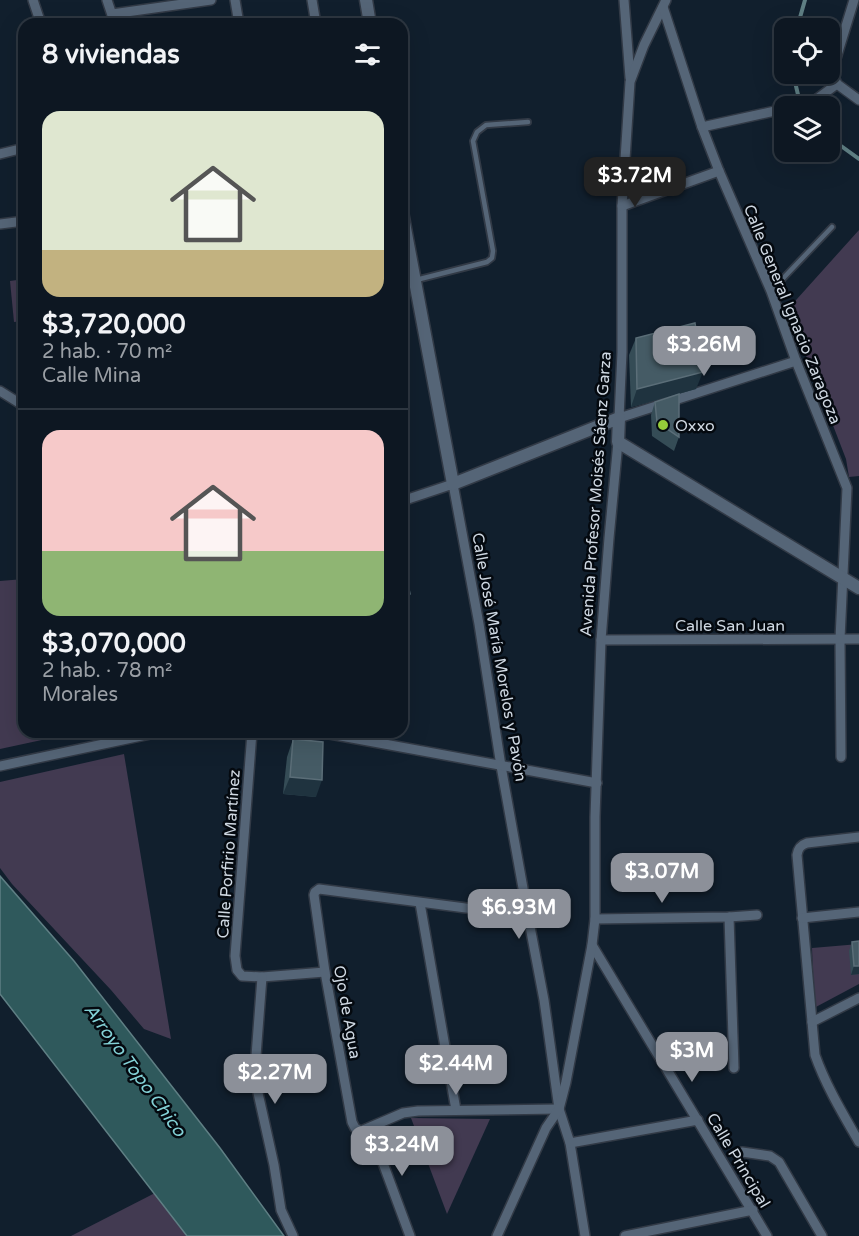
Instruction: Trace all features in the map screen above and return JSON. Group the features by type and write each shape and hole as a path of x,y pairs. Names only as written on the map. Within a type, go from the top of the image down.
{"street":[{"path":"33,0 39,18"},
{"path":"108,0 113,18"},
{"path":"112,14 211,0"},
{"path":"235,0 238,18"},
{"path":"312,0 315,18"},
{"path":"366,0 369,18"},
{"path":"624,0 630,82"},
{"path":"840,46 854,0"},
{"name":"Avenida Profesor Moisés Sáenz Garza","path":"559,1109 592,945 595,919 595,817 601,640 618,442 622,352 622,206 630,82 644,45 665,4"},
{"name":"Calle General Ignacio Zaragoza","path":"665,4 702,127 718,171 771,291 796,361 848,488 840,639 841,757"},
{"path":"821,96 837,84 859,100"},
{"path":"702,127 774,111"},
{"path":"0,154 18,150"},
{"path":"622,206 718,171"},
{"path":"0,224 18,222"},
{"name":"Calle José María Morelos y Pavón","path":"408,246 453,484 544,1000 559,1109 570,1143 585,1236"},
{"path":"408,499 453,484 619,418 796,361"},
{"path":"0,391 18,402"},
{"path":"618,442 859,588"},
{"path":"848,488 859,487"},
{"name":"Calle San Juan","path":"601,640 859,639"},
{"path":"0,766 132,738"},
{"name":"Calle Porfirio Martínez","path":"252,738 235,956 237,970 242,976 262,977"},
{"path":"352,738 597,783"},
{"path":"378,738 379,743"},
{"path":"859,837 807,843 797,850 815,1055 820,1069 859,1142"},
{"name":"Ojo de Agua","path":"410,1236 365,1129 355,1128 352,1122 325,972 314,895 319,889 420,903"},
{"path":"456,1110 420,903 528,916"},
{"path":"802,918 859,912"},
{"path":"595,919 757,915"},
{"path":"729,916 734,1068"},
{"name":"Calle Principal","path":"592,945 767,1236"},
{"path":"293,1236 281,1210 255,1069 262,977 325,972"},
{"path":"812,1022 859,998"},
{"path":"365,1129 403,1113 418,1111 559,1109"},
{"path":"497,1236 546,1128 559,1109"},
{"path":"570,1143 698,1120"},
{"path":"742,1152 770,1156 779,1162 822,1236"},
{"path":"625,1236 753,1210"}],"lane":[{"path":"414,280 488,262 492,258 493,251 473,141 477,132 486,125 528,122"},
{"path":"771,291 832,227"}],"shaded area":[{"path":"859,230 859,476 849,477 846,459 788,309"},
{"path":"18,280 18,322 14,322 10,281"},
{"path":"18,580 18,738 51,738 0,749 0,581"},
{"path":"124,754 171,1039 144,1029 0,868 0,782"},
{"path":"859,944 859,984 814,1008 812,948"},
{"path":"411,1118 490,1119 447,1214"},
{"path":"155,1193 187,1236 71,1236"}],"water":[{"name":"Arroyo Topo Chico","path":"0,876 74,961 220,1148 284,1236 187,1236 0,994"}],"building":[{"path":"695,323 703,372 637,389 636,338"},
{"path":"679,394 679,437 657,422 655,402"},
{"path":"293,739 323,742 322,780 290,777"},
{"path":"859,941 859,966 854,966 852,942"}],"waterway":[{"path":"800,18 805,0"},
{"path":"795,84 798,96"},
{"path":"840,145 859,159"}],"place":[{"name":"Oxxo","path":"663,425"}]}
